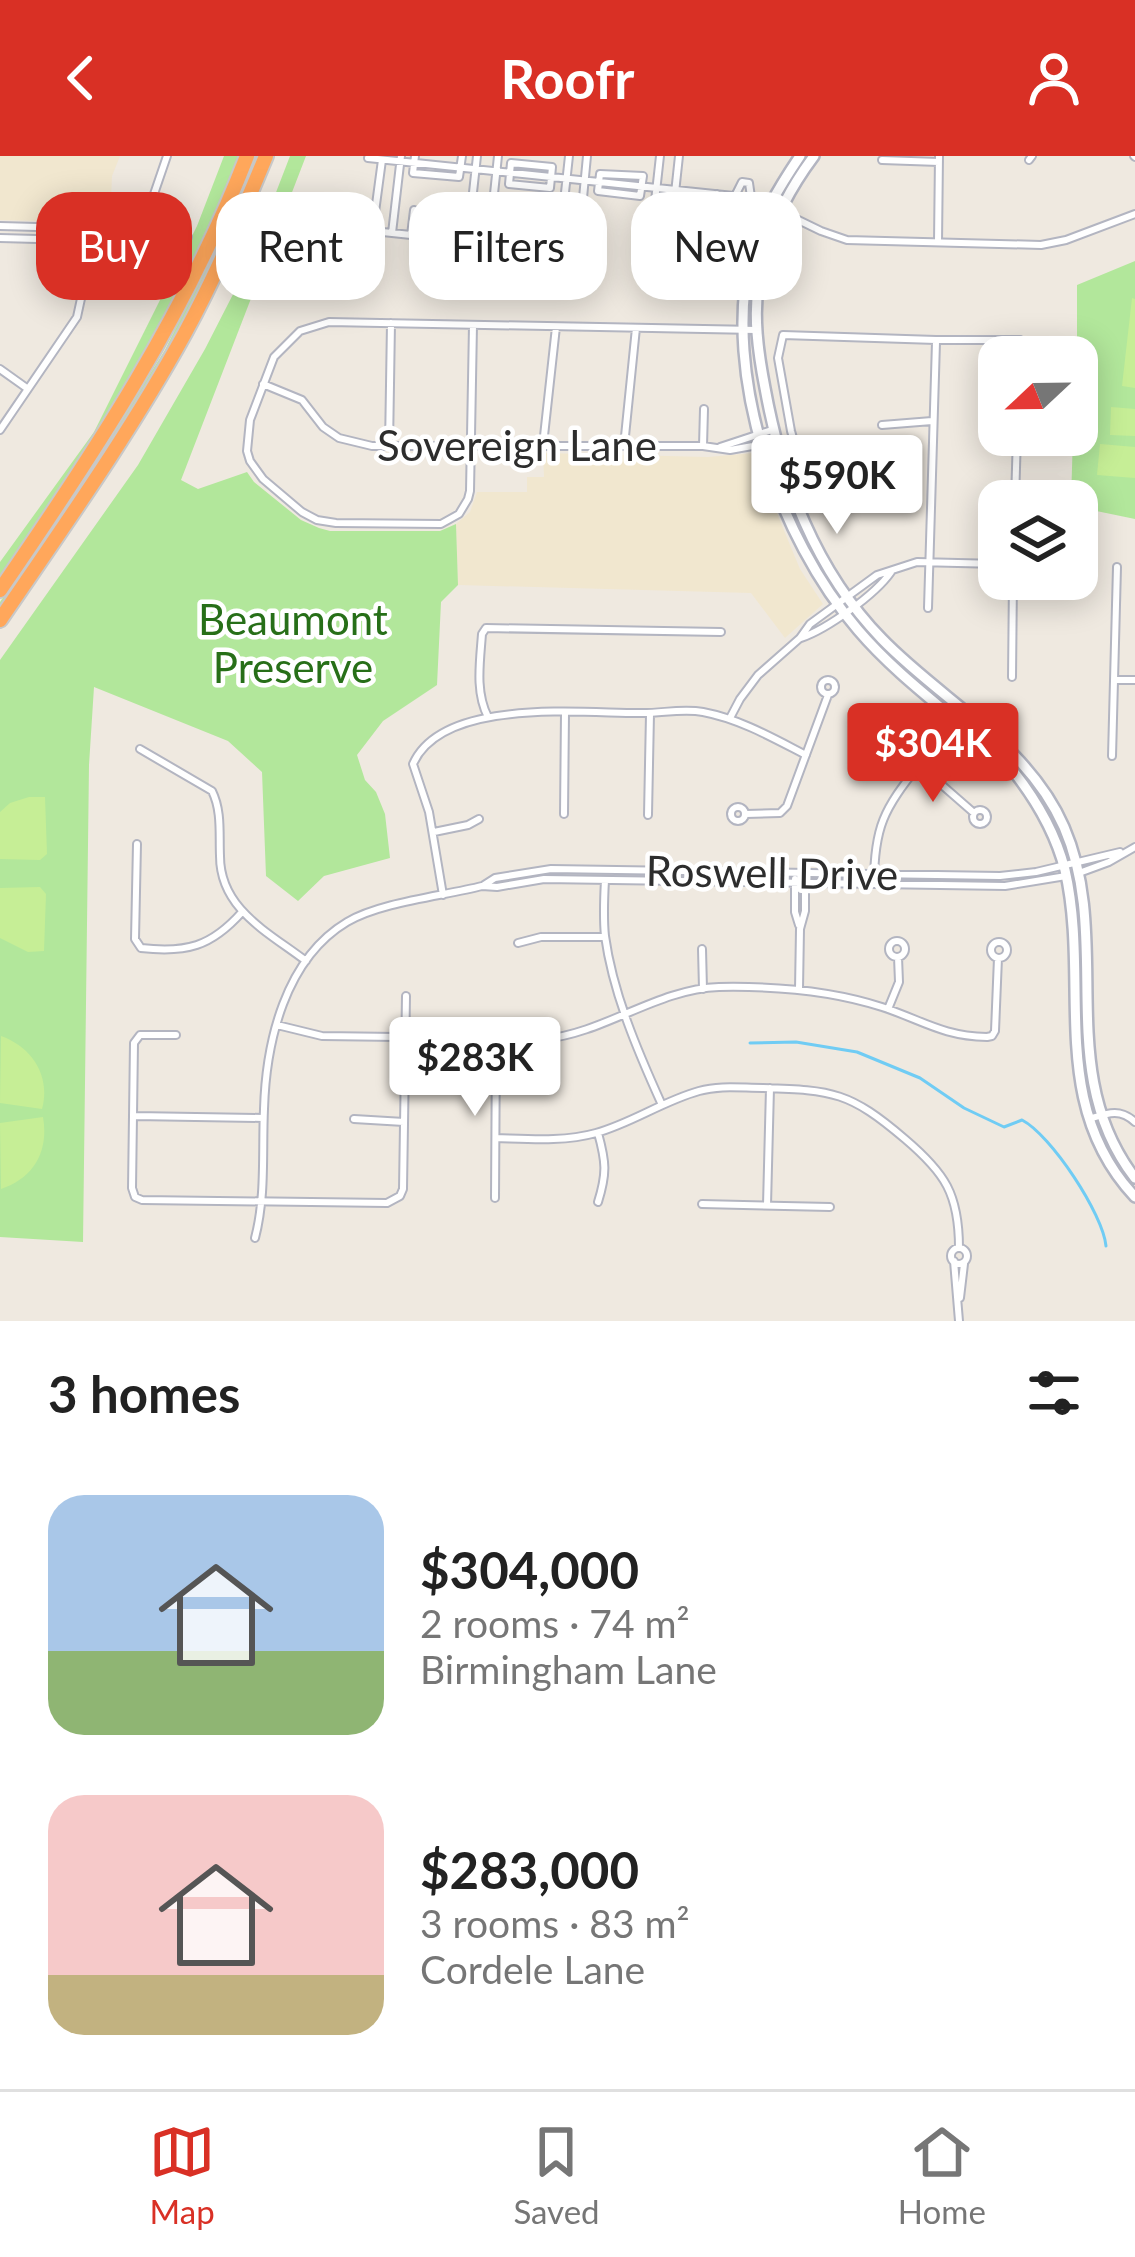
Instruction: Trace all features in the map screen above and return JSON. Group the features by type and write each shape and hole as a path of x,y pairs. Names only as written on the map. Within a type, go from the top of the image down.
{"highway":[{"path":"0,590 92,456 155,352 200,266 248,156"},
{"path":"0,620 154,388 224,255 266,156"}],"street":[{"path":"155,192 166,156"},
{"path":"366,170 368,157 415,159 413,172 459,177 462,156"},
{"path":"477,156 468,238 489,241 498,156"},
{"path":"568,156 560,238 579,240 587,156"},
{"path":"659,156 648,264 667,266 679,156"},
{"path":"778,192 800,156"},
{"path":"790,192 814,156"},
{"path":"382,158 375,212 328,207 326,226 409,235"},
{"path":"392,233 401,159"},
{"path":"882,160 939,159 938,242"},
{"path":"511,163 552,167 551,176 550,188 508,184 511,163"},
{"path":"460,167 510,172"},
{"path":"600,174 643,176 640,196 598,191 599,182 600,174"},
{"path":"551,176 599,182"},
{"path":"642,186 694,192"},
{"path":"802,221 847,240 1056,243 1135,214"},
{"path":"0,226 36,227"},
{"path":"0,238 36,239"},
{"path":"0,430 77,317 81,300"},
{"path":"749,300 748,378 761,439 776,490 813,568 884,659 1013,772 1036,804 1065,871 1077,1066 1090,1123 1113,1171 1135,1197"},
{"path":"756,300 750,330 775,442 804,524 845,605 1000,741 1031,773 1064,826 1078,868 1084,921 1094,1096 1119,1155 1135,1178"},
{"path":"473,325 468,499 459,514 433,524 336,524 302,512 263,479 248,456 247,432 274,357 300,331 329,322 750,330"},
{"path":"389,446 391,323"},
{"path":"543,446 556,327"},
{"path":"624,446 636,328"},
{"path":"827,506 811,492 798,457 778,358 782,338 978,340"},
{"path":"928,608 936,340"},
{"path":"0,369 28,389"},
{"name":"Sovereign Lane","path":"263,384 302,400 323,427 359,445 720,447 761,439 775,442"},
{"path":"703,446 704,409"},
{"path":"882,425 933,421"},
{"name":"Sovereign Lane","path":"761,439 772,430"},
{"path":"730,718 758,675 810,624 845,605 877,575 917,562 978,563"},
{"path":"1112,756 1117,567"},
{"path":"1012,677 1013,600"},
{"path":"488,717 480,684 482,634 488,627 721,632"},
{"path":"1114,680 1135,680"},
{"path":"746,814 785,809 828,695"},
{"path":"443,896 434,832 414,759 442,736 488,717 682,710 730,718 806,755"},
{"path":"564,814 565,713"},
{"path":"648,815 650,714"},
{"path":"140,749 215,796 225,890 242,912 306,961"},
{"path":"874,884 881,819 919,765 974,813"},
{"path":"434,832 479,819"},
{"path":"137,844 134,939 141,948 202,944 242,912"},
{"path":"1065,871 1135,847"},
{"name":"Roswell Drive","path":"255,1238 262,1201 265,1083 278,1025 291,986 306,961 348,921 528,871 805,884 1005,886 1065,871"},
{"name":"Roswell Drive","path":"605,875 1000,876 1065,871"},
{"path":"800,873 795,883 800,929"},
{"path":"799,989 800,929 805,911 800,873"},
{"path":"605,875 605,937 625,1014 662,1105"},
{"path":"518,943 541,937 605,937"},
{"path":"702,949 703,988"},
{"path":"888,1009 899,982 898,957"},
{"path":"278,1025 322,1036 555,1038 703,988 799,989 888,1009 950,1034 992,1036 998,958"},
{"path":"176,1035 134,1039 135,1197 387,1203 403,1189 406,996"},
{"path":"495,1198 496,1039"},
{"path":"767,1205 770,1088"},
{"path":"496,1138 557,1139 598,1133 701,1090 826,1092 876,1114 941,1174 959,1219 959,1248"},
{"path":"135,1116 263,1118"},
{"path":"354,1119 404,1122"},
{"path":"1090,1123 1133,1120"},
{"path":"598,1133 606,1175 598,1202"},
{"path":"702,1204 830,1208"},
{"path":"959,1248 952,1252 959,1321"},
{"path":"959,1248 966,1253 959,1301"},
{"path":"954,1261 964,1262"}],"shaded area":[{"path":"0,156 120,156 111,192 36,192 36,221 0,220"},
{"path":"543,453 708,457 754,453 800,569 823,604 785,638 751,593 458,585 456,524 470,512 477,492 527,492 527,477 544,477"}],"green space":[{"path":"224,156 241,156 225,192 216,192 216,213 192,268 192,236"},
{"path":"254,156 261,156 246,192 239,192"},
{"path":"290,156 306,156 292,192 276,192"},
{"path":"216,245 215,266 170,353 0,613 0,602 165,350"},
{"path":"1135,261 1135,519 1098,511 1098,480 1072,480 1072,456 1098,456 1098,336 1077,336 1077,285"},
{"path":"1135,299 1135,388 1122,386"},
{"path":"160,300 175,300 120,403 0,581 0,562 94,432"},
{"name":"Beaumont Preserve","path":"230,300 250,300 181,480 198,489 247,472 301,520 330,531 440,531 456,524 458,585 441,602 437,685 383,721 357,755 385,814 390,858 324,876 298,901 266,876 262,772 228,741 94,687 83,1242 0,1237 0,660 138,465"},
{"path":"1111,407 1135,409 1135,436 1110,435"},
{"path":"1100,444 1135,447 1135,478 1097,475"},
{"path":"29,797 45,797 47,854 40,860 0,859 0,812"},
{"path":"40,887 46,894 44,951 28,952 0,938 0,888"},
{"path":"1,1036 22,1047 36,1064 44,1085 42,1109 0,1103"},
{"path":"43,1117 44,1141 37,1162 22,1178 1,1189 0,1123"}],"waterway":[{"path":"750,1043 796,1042 857,1052 920,1078 964,1108 1004,1127 1022,1120 1047,1142 1074,1177 1096,1215 1106,1246"}]}
